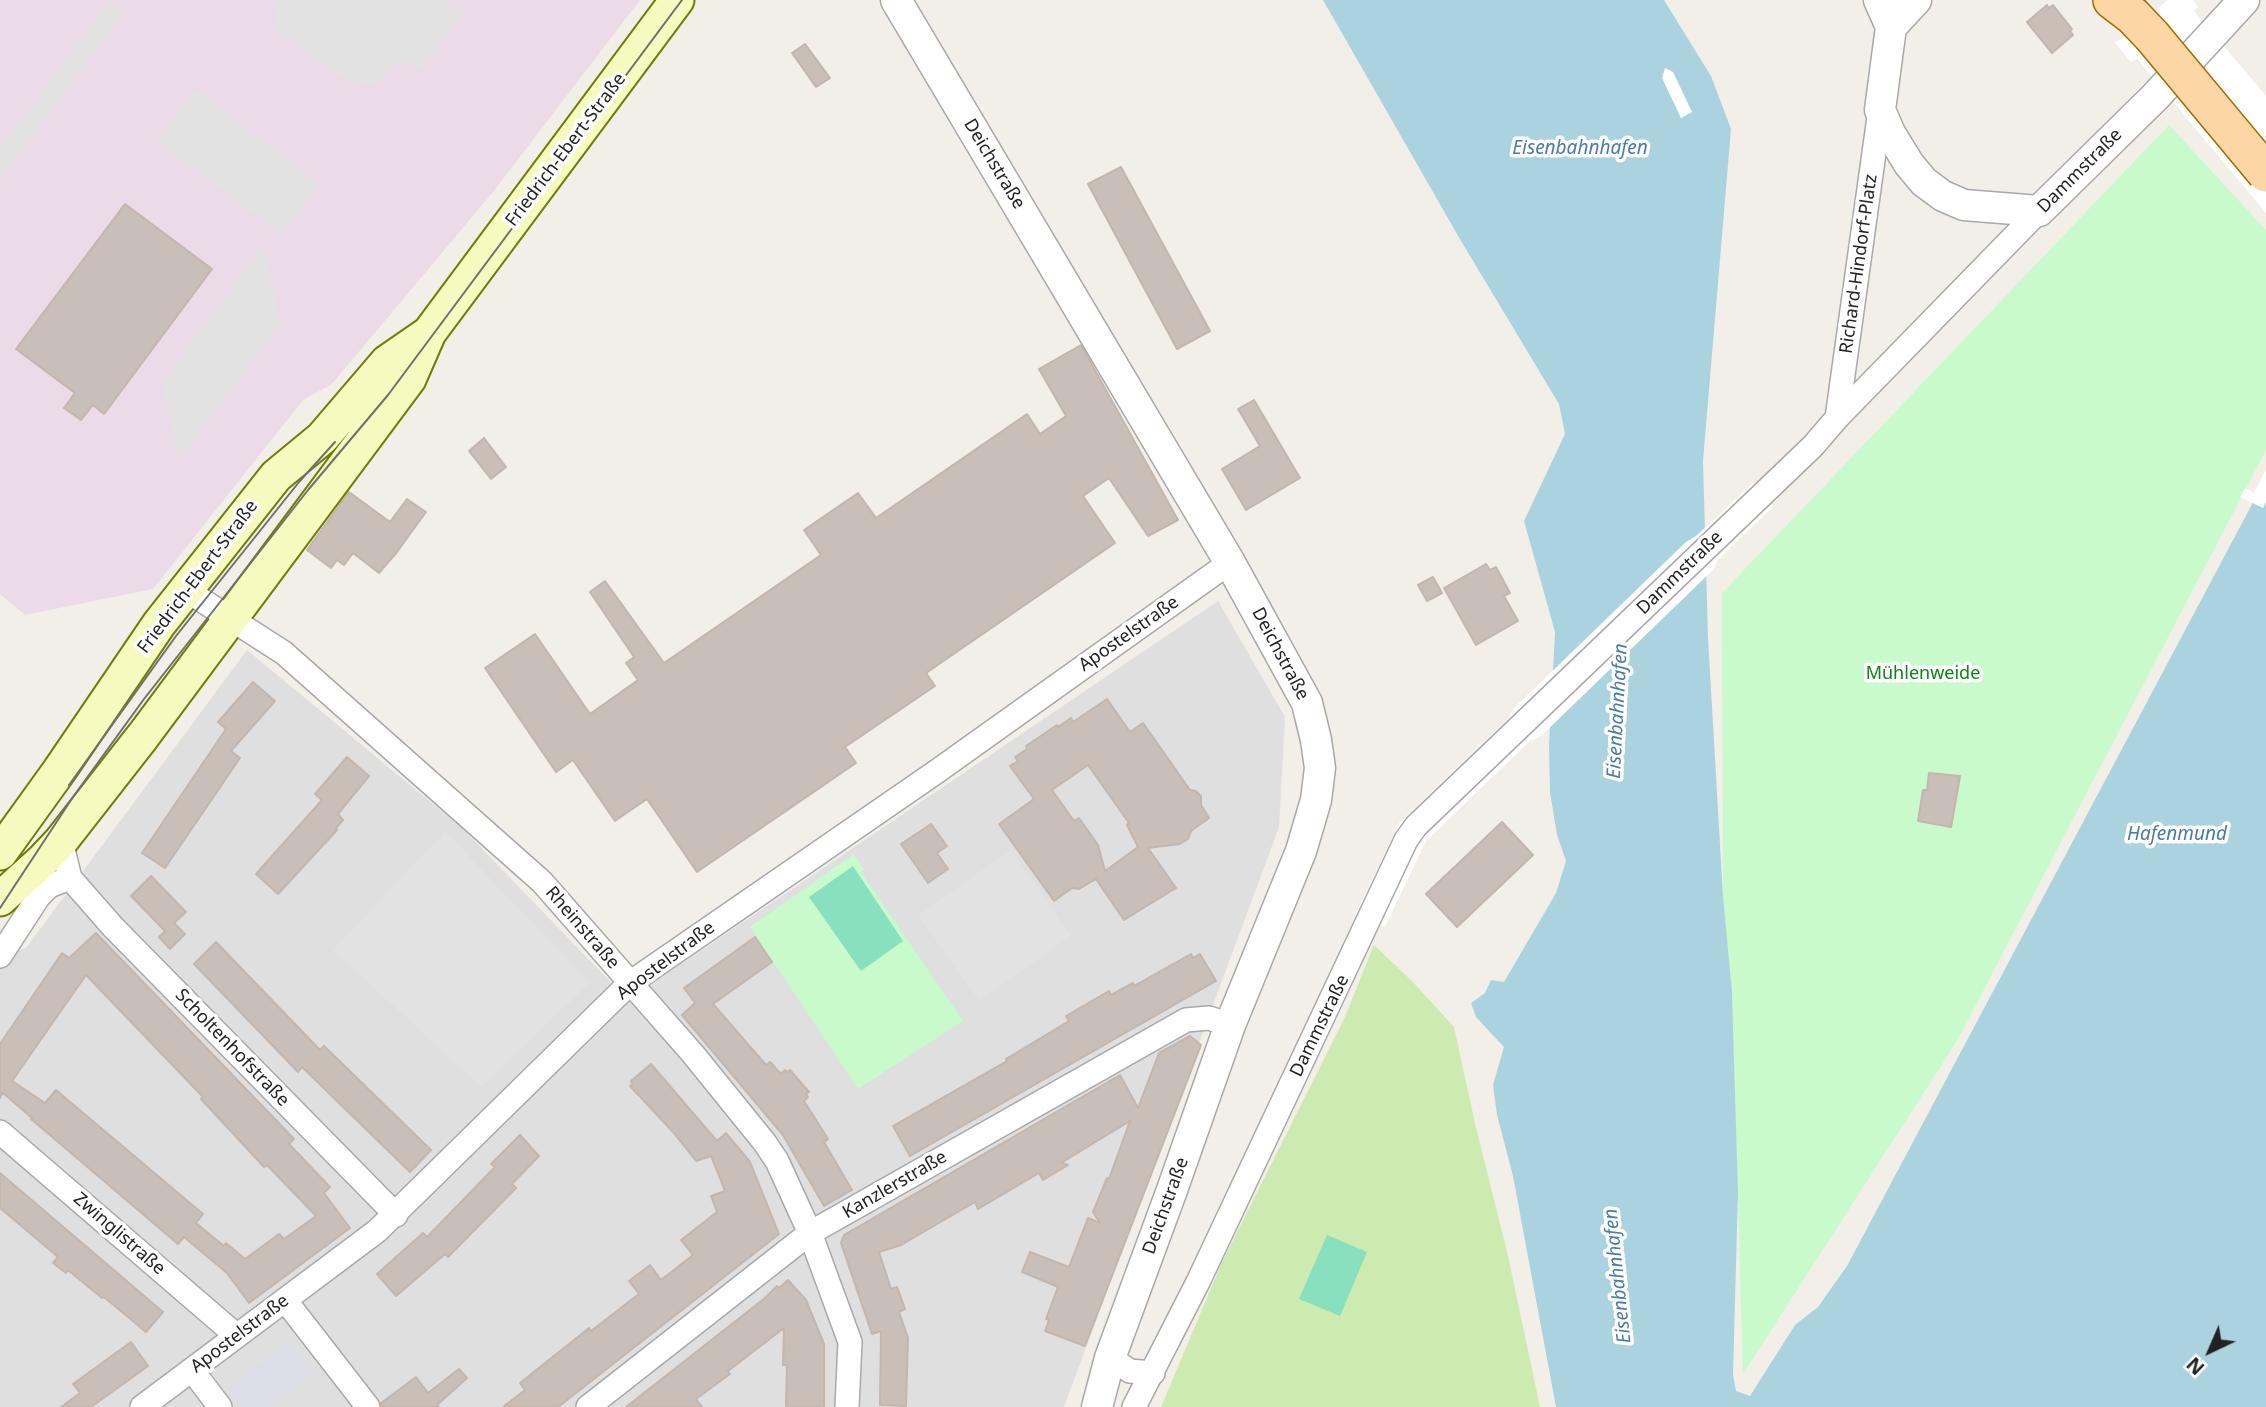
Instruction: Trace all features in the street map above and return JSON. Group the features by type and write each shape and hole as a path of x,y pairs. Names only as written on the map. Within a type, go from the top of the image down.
{"main road":[{"name":"Friedrich-Ebert-Straße","path":"0,900 61,841 143,736 409,379 429,333 677,0"},
{"path":"2112,0 2133,16 2155,20 2266,140"},
{"path":"2155,20 2266,173"},
{"name":"Friedrich-Ebert-Straße","path":"0,853 159,624 276,476 322,438 387,362 429,333"}],"street":[{"name":"Deichstraße","path":"896,0 1229,563 1307,703 1320,768 1316,800 1301,851 1230,1025 1110,1358 1097,1407"},
{"path":"1879,0 1891,27 1916,0"},
{"name":"Dammstraße","path":"1134,1407 1153,1373 1406,841 1416,826 1813,446 1837,418 2039,211 2155,97 2244,0"},
{"name":"Richard-Hindorf-Platz","path":"1837,418 1891,27"},
{"path":"1880,110 1909,164 1924,182 1943,196 1964,205 2039,211"},
{"name":"Apostelstraße","path":"142,1407 396,1215 630,983 936,772 1229,563"},
{"name":"Rheinstraße","path":"186,590 285,653 478,823 542,883 693,1054 777,1161 810,1233 850,1342 847,1407"},
{"path":"0,956 39,896 49,886 70,878 61,841"},
{"name":"Scholtenhofstraße","path":"70,878 113,927 396,1215"},
{"name":"Kanzlerstraße","path":"588,1407 810,1233 1186,1020 1209,1018 1230,1025"},
{"name":"Zwinglistraße","path":"0,1132 237,1335"},
{"path":"285,1300 368,1407"},
{"path":"1110,1358 1130,1371 1153,1373"},
{"path":"192,1370 220,1407"}],"shaded area":[{"path":"0,0 640,0 493,192 331,385 304,399 153,589 25,615 0,594"},
{"path":"277,0 447,0 450,10 466,9 421,70 409,62 394,64 375,84 346,81 276,29 274,4"},
{"path":"110,1 125,12 0,180 0,149"},
{"path":"195,90 320,184 282,235 157,141"},
{"path":"263,247 281,324 179,460 162,382"},
{"path":"1218,601 1285,717 1279,827 1064,1407 0,1407 0,957 26,948 247,650 461,827 628,1000"},
{"path":"445,831 590,983 481,1087 333,950"},
{"path":"1011,850 1071,936 979,1001 918,915"},
{"path":"289,1341 314,1374 272,1407 243,1407 228,1388"}],"green space":[{"name":"Mühlenweide","path":"2169,125 2266,230 2266,450 1957,1041 1743,1374 1732,992 1723,896 1722,593"},
{"path":"854,854 864,869 861,872 963,1021 858,1089 750,927"},
{"path":"853,866 903,941 861,971 809,897"},
{"path":"1374,945 1454,1027 1508,1256 1540,1407 1161,1407 1222,1262 1344,1019"},
{"path":"1327,1235 1367,1252 1340,1316 1299,1299"}],"water":[{"path":"1323,0 1664,0 1711,76 1731,129 1703,461 1708,638 1723,896 1732,992 1738,1193 1733,1374 1736,1391 1750,1396 1795,1325 1818,1307 1847,1266 2266,478 2266,1407 1556,1407 1513,1176 1497,1115 1493,1085 1504,1047 1476,1017 1471,1003 1485,993 1491,980 1504,982 1556,893 1566,861 1557,835 1550,792 1549,745 1555,632 1524,521 1565,434 1559,404 1461,241"}],"pier":[{"path":"2168,0 2193,0 2198,7 2194,11 2266,96 2266,213 2137,59 2131,62 2115,43"},
{"path":"1665,68 1673,72 1692,112 1681,118 1662,78"},
{"path":"2266,469 2266,502 2263,508 2240,497 2245,488 2254,493"},
{"path":"1753,483 1774,506 1718,560 1714,569 1541,736 1530,741 1426,841 1385,927 1356,913 1400,822 1686,542 1696,536"}],"building":[{"path":"2047,5 2049,8 2053,5 2072,29 2070,31 2073,35 2052,53 2027,22"},
{"path":"805,44 830,78 816,87 792,53"},
{"path":"1121,167 1210,331 1177,349 1088,184"},
{"path":"125,204 212,269 104,414 93,405 81,420 64,408 75,393 16,349"},
{"path":"1081,345 1178,520 1148,536 1109,478 1083,496 1115,543 926,673 935,686 845,747 856,763 697,872 647,799 615,821 573,760 556,772 485,668 535,634 590,714 638,680 626,663 634,657 590,592 605,581 664,663 821,555 804,530 858,493 876,518 1027,414 1040,434 1066,416 1039,369"},
{"path":"1254,400 1300,478 1246,510 1222,469 1260,446 1238,409"},
{"path":"484,438 506,467 491,479 469,451"},
{"path":"349,492 390,522 407,499 426,512 379,573 353,553 344,565 337,560 331,568 307,550"},
{"path":"1486,564 1490,570 1496,567 1510,593 1504,596 1518,621 1476,645 1444,588"},
{"path":"1433,577 1442,593 1427,601 1418,585"},
{"path":"253,682 275,701 231,751 240,758 165,868 142,853 226,729 218,722"},
{"path":"1107,699 1130,732 1143,723 1190,790 1201,796 1201,805 1209,818 1191,831 1188,839 1180,844 1148,848 1176,888 1124,920 1096,879 1079,889 1072,888 1054,901 999,824 1034,799 1010,766 1018,761 1015,757 1057,725 1058,727 1071,718 1073,722","holes":["1088,765 1129,823 1127,825 1138,847 1105,871 1098,845 1079,818 1074,821 1052,790"]},
{"path":"347,757 369,776 338,814 343,820 337,830 278,894 256,874 322,800 315,794"},
{"path":"1929,773 1960,776 1951,827 1918,821"},
{"path":"1502,822 1533,855 1457,927 1426,894"},
{"path":"931,824 947,846 937,853 948,869 928,883 901,844"},
{"path":"151,876 186,912 174,923 185,934 170,949 159,937 165,931 131,896"},
{"path":"96,933 294,1139 289,1144 330,1187 324,1193 350,1228 249,1303 227,1273 184,1237 178,1244 3,1093 0,1098 0,1044 62,953 69,958","holes":["86,975 203,1097 201,1099 264,1167 267,1165 316,1216 284,1239 279,1234 245,1259 196,1223 203,1214 56,1090 45,1103 12,1081"]},
{"path":"755,937 772,962 713,1004 766,1065 770,1062 781,1074 790,1070 809,1092 804,1101 828,1139 824,1142 852,1190 824,1206 783,1135 682,1015 695,1003 684,988"},
{"path":"216,942 320,1050 324,1046 431,1150 410,1172 302,1067 298,1072 194,964"},
{"path":"1191,954 1193,958 1200,954 1216,981 910,1156 893,1126 1007,1061 1006,1059 1069,1021 1066,1016 1109,991 1111,995 1133,983 1134,986"},
{"path":"1190,1036 1201,1045 1085,1346 1045,1331 1049,1320 1046,1319 1058,1287 1022,1272 1030,1252 1069,1267 1088,1218 1100,1223 1093,1212 1107,1178 1109,1179 1130,1121 1061,1163 1068,1165 1043,1180 1039,1173 978,1209 975,1202 901,1245 879,1252 891,1289 897,1287 905,1309 899,1312 908,1338 906,1406 880,1405 881,1331 872,1334 841,1243 844,1235 1120,1075 1138,1108 1159,1053"},
{"path":"651,1064 717,1141 726,1133 750,1162 779,1234 558,1407 503,1407 525,1390 520,1383 589,1328 591,1331 639,1294 629,1281 650,1265 661,1280 693,1255 681,1240 717,1212 711,1196 725,1191 711,1156 696,1161 630,1086 633,1084 631,1081"},
{"path":"520,1135 539,1156 512,1184 516,1188 448,1257 445,1254 396,1296 377,1274 423,1233 427,1237 495,1167 491,1164"},
{"path":"0,1173 163,1312 146,1332 68,1270 66,1273 53,1263 58,1257 0,1208"},
{"path":"788,1280 806,1300 824,1344 824,1407 786,1407 784,1328 696,1399 702,1407 626,1407 777,1286 779,1288"},
{"path":"131,1342 148,1366 91,1407 61,1407 80,1393 73,1384"},
{"path":"459,1369 467,1378 437,1405 439,1407 382,1407 381,1403 416,1377 428,1393"}],"tram line":[{"path":"0,908 73,797 144,699 308,490 388,395 682,0"},
{"path":"69,785 176,636 299,482 335,442"}],"water label":[{"name":"Eisenbahnhafen","path":"1580,149"},
{"name":"Eisenbahnhafen","path":"1618,711"},
{"name":"Hafenmund","path":"2177,835"},
{"name":"Eisenbahnhafen","path":"1618,1276"}]}
